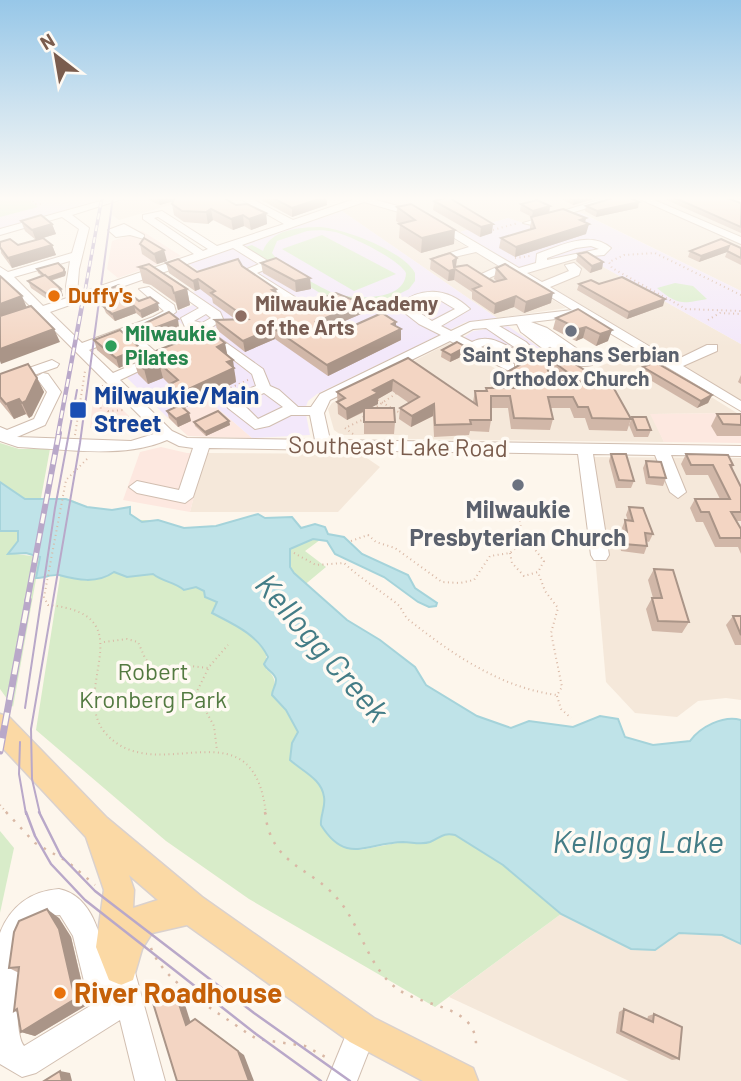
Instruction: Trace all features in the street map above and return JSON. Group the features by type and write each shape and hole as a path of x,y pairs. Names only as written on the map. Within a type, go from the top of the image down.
{"main road":[{"path":"0,726 97,828 191,908 413,1067 460,1081"},
{"path":"97,828 128,915 127,942 119,993"},
{"path":"128,915 148,917 191,908"}],"street":[{"path":"75,299 71,295 71,286 78,247"},
{"path":"204,247 209,250 245,251 267,265 249,271 291,300"},
{"path":"206,247 209,250"},
{"path":"191,259 200,266 251,247"},
{"path":"541,261 574,247"},
{"path":"469,270 606,250 604,247"},
{"path":"440,259 478,248 509,264 741,407"},
{"path":"0,325 155,272 209,250"},
{"path":"2,273 76,255"},
{"path":"81,348 125,332 171,310 150,292 176,288 191,278 176,264"},
{"path":"496,288 481,277 509,264"},
{"path":"542,286 575,273 575,269 570,265"},
{"path":"155,272 217,319 204,327"},
{"path":"2,273 81,348 107,381 167,434 145,444 131,446 5,435"},
{"path":"206,309 187,317 189,324 204,327 291,406 289,411"},
{"path":"261,381 234,400 233,405 255,424 264,424 289,411 316,407 354,383 470,326 524,323 584,312"},
{"path":"472,346 485,340 523,359 531,355 509,337 494,331 488,323"},
{"path":"433,326 472,346 508,372"},
{"path":"107,381 157,359 125,332"},
{"path":"673,366 712,348"},
{"path":"0,383 47,370 54,392 40,422 5,435"},
{"path":"316,407 324,446"},
{"path":"0,419 5,423 5,435"},
{"name":"Southeast Lake Road","path":"167,434 184,443 202,445 661,450 739,454"},
{"path":"137,487 185,497 202,445"},
{"path":"585,449 600,555"},
{"path":"661,450 678,492"},
{"path":"119,993 27,1061 19,1061 9,1052 5,1043 8,957 16,926 28,913 45,904 66,903 73,910 119,993 150,1081"},
{"path":"344,1076 362,1030"}],"path":[{"path":"741,295 655,253 624,255 610,260 612,268 676,305 686,309 741,313"},
{"path":"509,264 541,261"},
{"path":"702,309 713,315 741,313"},
{"path":"708,320 713,315"},
{"path":"75,439 85,370"},
{"path":"483,391 508,372"},
{"path":"107,381 99,403 100,420 134,416"},
{"path":"186,408 212,396 215,399 222,396 219,393 261,381"},
{"path":"354,383 404,416 398,419"},
{"path":"356,437 345,428 397,393"},
{"path":"99,403 118,401"},
{"path":"107,402 108,411"},
{"path":"98,413 126,409"},
{"path":"114,420 115,411"},
{"path":"362,418 374,419"},
{"path":"99,433 122,433 141,424 148,430"},
{"path":"89,454 66,480 44,597 48,605 75,609 92,618 98,625 103,642 92,695 95,715 106,733 128,750 147,756 216,752 246,764 256,772 264,792 270,837 285,857 340,900 378,972 388,983 414,999 454,1011 476,1028 476,1046"},
{"path":"519,510 522,543"},
{"path":"351,541 368,535 376,542 395,548 442,582 460,583 474,580 490,555 510,552 522,543"},
{"path":"510,552 512,563 523,576 538,572 544,561 532,546 522,543"},
{"path":"294,553 316,565 344,563 363,581 399,605 405,617 482,671 527,691 557,695"},
{"path":"538,572 545,591 558,608 551,634 562,687 557,695 561,709 571,718"},
{"path":"103,642 127,639 138,642 145,658 156,672 181,665 208,668"},
{"path":"216,752 218,738 214,723 208,714 207,706 197,693 208,668 228,645"},
{"path":"0,805 35,843 82,872 128,915 147,935 159,967 257,1039 305,1046 344,1076"},
{"path":"309,877 312,871"}],"shaded area":[{"path":"111,247 168,247 181,256 118,278 107,269"},
{"path":"237,247 395,247 497,318 466,322 317,394 308,401 305,409 310,435 252,438 207,399 167,417 120,371 200,338 169,314 204,301 193,292 216,283 189,264"},
{"path":"395,247 467,247 566,308 497,318"},
{"path":"486,247 652,247 741,291 741,344 582,255 528,273"},
{"path":"652,247 741,247 741,291"},
{"path":"582,255 741,344 741,401 528,273"},
{"path":"508,326 550,355 525,369 464,337 473,331"},
{"path":"449,343 511,377 550,355 579,375 637,351 737,413 651,414 664,442 408,439 408,435 341,435 334,430 328,409 332,403"},
{"path":"108,395 136,423 124,428 123,424 90,428 93,398"},
{"path":"207,399 252,438 188,436 167,417"},
{"path":"650,414 741,415 741,443 664,442"},
{"path":"161,447 187,453 205,453 190,512 123,500 140,452"},
{"path":"205,453 361,454 380,467 338,512 190,512"},
{"path":"590,457 741,458 741,487 733,472 741,493 741,700 726,698 698,701 677,717 635,713 606,682"},
{"path":"561,914 655,950 679,933 722,935 741,944 741,1081 629,1081 449,997"}],"green space":[{"path":"246,247 256,247 263,251 265,247 274,247 272,253 276,258 336,294 378,296 397,289 403,282 406,273 402,267 371,247 383,247 399,257 415,273 415,281 409,289 391,298 366,302 333,301"},
{"path":"346,247 396,274 354,291 282,249"},
{"path":"675,283 693,286 707,299 680,302 657,288"},
{"path":"0,443 19,449 50,449 41,498 25,499 0,482"},
{"name":"Robert Kronberg Park","path":"72,500 87,507 112,510 130,507 130,514 136,520 158,520 184,528 216,526 258,514 265,518 292,517 301,528 315,524 325,527 328,534 305,551 326,567 248,632 266,653 266,669 274,679 275,698 286,710 298,732 292,743 293,763 309,774 322,790 324,802 321,825 360,850 402,842 429,842 447,833 455,835 503,865 561,914 435,1007 249,899 166,841 36,730"},
{"path":"0,531 18,531 18,541 8,553 40,557 13,707 0,689"},
{"path":"0,831 14,848 0,913"}],"water":[{"name":"Kellogg Lake","path":"0,482 25,499 66,499 87,507 112,510 130,507 130,514 142,522 158,520 184,528 216,526 258,514 265,518 292,517 301,528 315,524 325,527 328,534 344,537 362,554 408,575 415,588 437,603 436,606 429,607 418,602 384,577 335,554 327,541 313,539 290,549 290,567 294,573 347,620 380,640 415,667 426,685 477,716 511,728 529,721 573,727 600,716 618,719 625,737 653,745 690,741 712,723 727,719 741,720 741,944 722,935 679,933 655,950 631,949 561,914 503,865 451,834 427,843 390,843 358,849 339,845 321,825 324,800 320,785 290,760 292,743 298,732 286,710 272,695 276,678 264,664 268,657 258,642 244,630 212,613 217,602 205,597 204,591 196,587 184,590 153,574 127,577 114,572 87,580 57,575 36,578 40,557 26,553 8,554 18,541 18,531 0,531"}],"building":[{"path":"0,247 44,247 8,258"},
{"path":"145,247 164,250 154,254"},
{"path":"699,247 725,247 701,256 690,251"},
{"path":"728,247 741,248 741,258 727,251"},
{"path":"587,252 603,262 592,266 578,254"},
{"path":"450,253 457,258 453,261 454,267 467,265 494,282 506,279 496,268 505,264 553,293 526,302 516,296 495,304 473,289 481,286 455,269 449,271 431,259"},
{"path":"276,258 310,278 295,281 261,263"},
{"path":"178,259 197,272 238,259 242,266 276,289 272,290 278,294 265,299 285,312 336,293 361,303 316,322 335,334 382,313 396,322 392,324 401,329 327,365 273,328 243,341 215,320 248,319 211,293 215,291 198,279 193,281 166,263"},
{"path":"58,263 64,272 47,278 37,269"},
{"path":"149,264 187,289 174,293 172,287 139,267"},
{"path":"45,275 61,289 47,294 28,281"},
{"path":"0,276 22,296 0,304"},
{"path":"622,277 665,299 629,312 579,284 591,280 599,284"},
{"path":"119,285 139,301 150,297 158,303 140,311 134,306 112,314 103,306 119,300 106,290"},
{"path":"31,306 54,329 0,349 0,316"},
{"path":"578,309 612,330 600,334 586,327 579,329 556,318"},
{"path":"169,312 178,319 144,332 137,327"},
{"path":"120,330 140,348 116,358 94,340"},
{"path":"209,330 225,343 217,347 233,360 227,362 234,368 180,393 170,384 178,380 159,363 144,369 133,360"},
{"path":"457,342 466,347 451,355 442,350"},
{"path":"550,348 612,385 631,419 592,418 588,407 578,407 573,397 548,397 553,419 514,418 510,396 491,396 491,420 470,420 471,424 435,425 434,404 412,416 400,408 419,397 393,380 373,390 378,393 346,409 337,402 345,398 337,392 408,358 477,405 475,391 487,391 486,388 521,388 500,376","holes":["544,355 585,385 552,386"]},
{"path":"655,362 712,395 701,401 643,367"},
{"path":"28,364 37,378 26,401 22,403 19,399 6,404 0,397 0,374"},
{"path":"180,405 189,413 176,419 167,411"},
{"path":"364,408 394,408 395,422 364,422"},
{"path":"218,411 229,421 205,432 194,422"},
{"path":"717,414 741,414 741,425 723,424"},
{"path":"632,417 646,417 651,430 637,430"},
{"path":"611,454 626,454 634,481 619,480"},
{"path":"686,454 728,455 741,487 741,512 731,512 741,529 741,538 720,538 709,512 701,512 695,499 730,499 713,465 691,465"},
{"path":"646,461 661,462 666,478 649,477"},
{"path":"629,507 643,508 653,534 645,533 647,546 624,544 622,531 627,532 625,520 633,521"},
{"path":"654,569 673,570 689,622 658,621 652,598 662,598"},
{"path":"733,616 741,616 741,635"},
{"path":"47,909 59,929 75,999 21,1032 17,1009 14,1011 19,967 9,968 14,932 19,921"},
{"path":"174,989 186,1025 195,1019 238,1051 249,1081 177,1081 153,1003"},
{"path":"624,1009 653,1022 654,1014 682,1027 679,1059 621,1031"},
{"path":"60,1071 62,1081 44,1081"}],"tram line":[{"path":"40,814 32,779 31,729 80,443 106,247"},
{"path":"25,708 55,508 77,390"},
{"path":"20,742 19,774 26,814"},
{"path":"26,812 35,836 51,864 85,900 256,1034 321,1081"},
{"path":"40,814 61,856 95,891 254,1013 350,1081"}],"railway":[{"path":"83,302 93,247"},
{"path":"58,434 83,300"},
{"path":"27,602 59,433"},
{"path":"0,751 28,600"}],"place":[{"name":"Duffy's","path":"54,296"},
{"name":"Milwaukie Academy of the Arts","path":"241,316"},
{"name":"Saint Stephans Serbian Orthodox Church","path":"571,331"},
{"name":"Milwaukie Pilates","path":"111,346"},
{"name":"Milwaukie/Main Street","path":"78,410"},
{"name":"Milwaukie Presbyterian Church","path":"518,485"},
{"name":"River Roadhouse","path":"60,993"}],"water label":[{"name":"Kellogg Creek","path":"322,648"}]}
